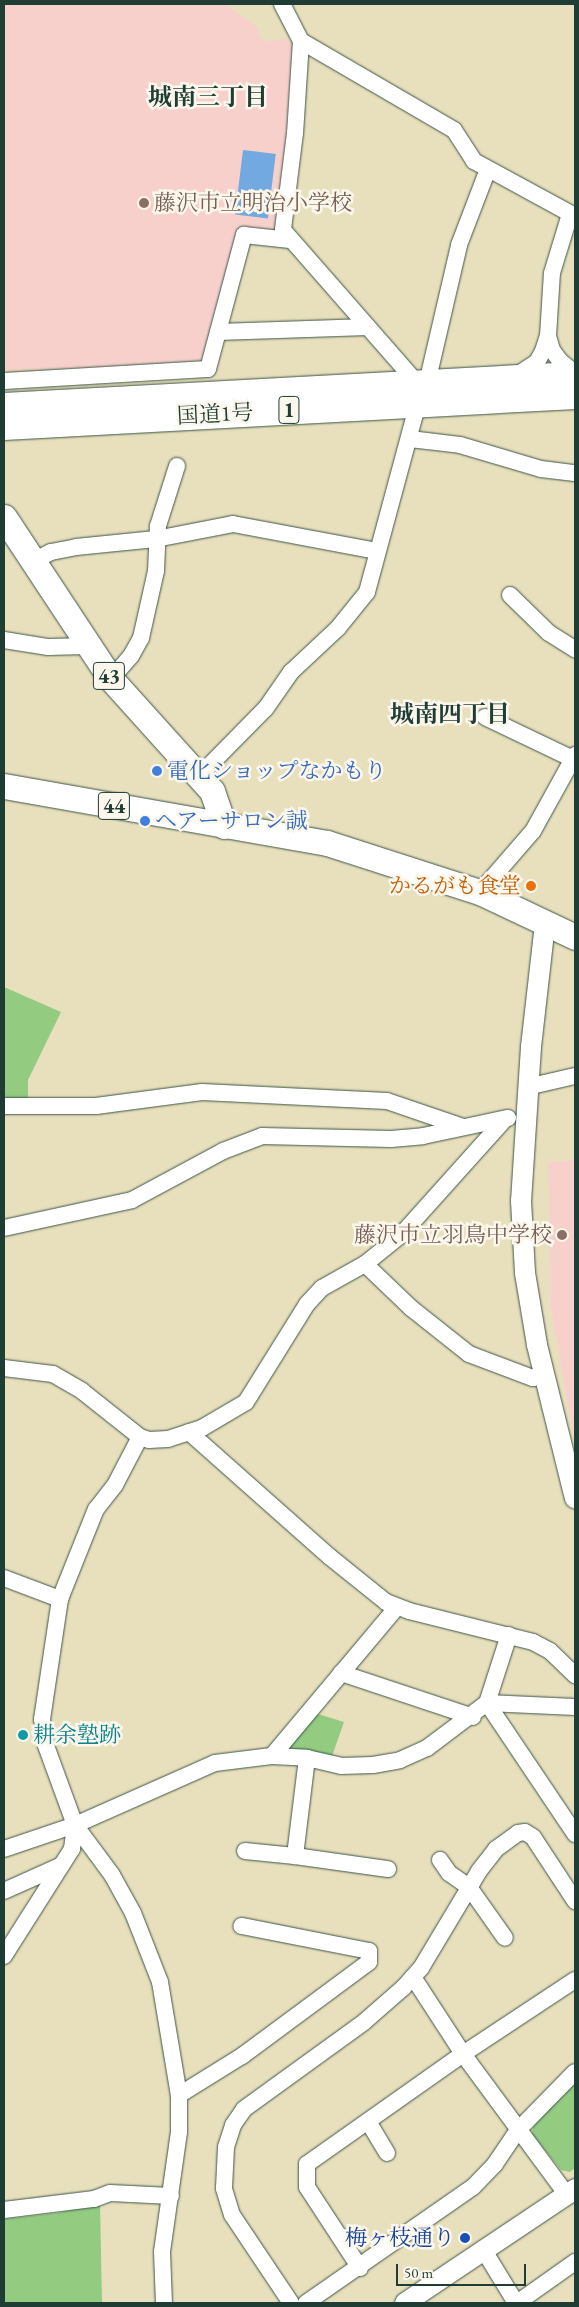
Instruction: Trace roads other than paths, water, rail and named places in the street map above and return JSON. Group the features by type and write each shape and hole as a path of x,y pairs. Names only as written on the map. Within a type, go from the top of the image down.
{"highway":[{"name":"国道1号","path":"4,427 421,390 508,379 575,374"},
{"name":"国道1号","path":"4,406 421,390 575,396"}],"main road":[{"name":"43","path":"4,517 32,562 112,679 197,778 212,791 224,826"},
{"name":"44","path":"4,786 224,826"},
{"path":"224,826 327,843 480,892 575,937"}],"street":[{"path":"284,4 301,41 295,133 283,230 421,390"},
{"path":"301,41 454,130 474,161 572,215 552,273 548,336 537,362 525,373 508,379"},
{"path":"197,778 266,708 291,672 338,628 367,592 410,439 459,245 488,168"},
{"path":"4,380 208,368 244,236 290,240"},
{"path":"218,332 368,327"},
{"path":"548,336 552,350 560,361 575,374"},
{"path":"410,439 460,445 541,469 575,473"},
{"path":"112,679 131,656 141,638 156,571 156,539 177,466"},
{"path":"32,562 51,552 76,547 156,539 232,524 377,551"},
{"path":"510,595 549,633 575,649"},
{"path":"4,640 48,647 88,646"},
{"path":"480,892 533,831 574,757 485,717"},
{"path":"4,1368 37,1369 62,1378 140,1437 168,1439 189,1432 230,1413 246,1402 261,1382 290,1328 307,1304 334,1280 365,1264 401,1235 515,1117 527,1087 545,924"},
{"path":"527,1087 575,1076"},
{"path":"4,1106 96,1106 202,1092 387,1100 463,1127"},
{"path":"4,1228 132,1200 223,1151 262,1136 390,1139 423,1136 515,1117"},
{"path":"515,1117 525,1272 545,1376 569,1456 575,1498"},
{"path":"365,1264 411,1308 469,1354 533,1378 545,1376"},
{"path":"189,1432 330,1557 396,1608 533,1642 550,1651 575,1674"},
{"path":"140,1437 116,1485 96,1509 60,1599 42,1719 45,1743 75,1825 112,1875 146,1941 160,1982 179,2095 179,2132 162,2252 166,2287 164,2303"},
{"path":"4,1578 60,1599"},
{"path":"272,1756 396,1608"},
{"path":"4,1849 75,1825 214,1763 272,1756 308,1758 341,1766 400,1760 427,1748 472,1717 486,1704 509,1635"},
{"path":"341,1673 472,1717"},
{"path":"486,1704 575,1707"},
{"path":"486,1704 575,1834"},
{"path":"295,1856 308,1758"},
{"path":"4,1956 72,1849 75,1825"},
{"path":"291,2303 232,2215 227,2200 223,2168 233,2125 254,2100 364,2022 413,1977 469,1887 496,1850 518,1833 525,1832 533,1837 575,1901"},
{"path":"245,1851 388,1869"},
{"path":"440,1860 449,1873 469,1887 505,1938"},
{"path":"4,1892 60,1866"},
{"path":"179,2095 242,2056 369,1962 369,1951 241,1926"},
{"path":"405,2303 483,2249 571,2192 518,2130 463,2054 413,1977"},
{"path":"360,2268 308,2187 305,2176 307,2164 463,2054 575,1980"},
{"path":"306,2303 360,2268 473,2188 495,2164 518,2130 575,2072"},
{"path":"369,2122 387,2152"},
{"path":"4,2210 94,2199 110,2193 171,2196"},
{"path":"483,2249 516,2303 575,2262"}],"water":[{"path":"243,150 276,154 268,219 235,215"}],"place":[{"name":"藤沢市立明治小学校","path":"144,203"},
{"name":"電化ショップなかもり","path":"157,771"},
{"name":"ヘアーサロン誠","path":"145,821"},
{"name":"かるがも食堂","path":"531,886"},
{"name":"藤沢市立羽鳥中学校","path":"562,1235"},
{"name":"耕余塾跡","path":"23,1735"},
{"name":"梅ヶ枝通り","path":"465,2238"}],"district":[{"name":"城南三丁目","path":"208,97"},
{"name":"城南四丁目","path":"450,714"}]}
